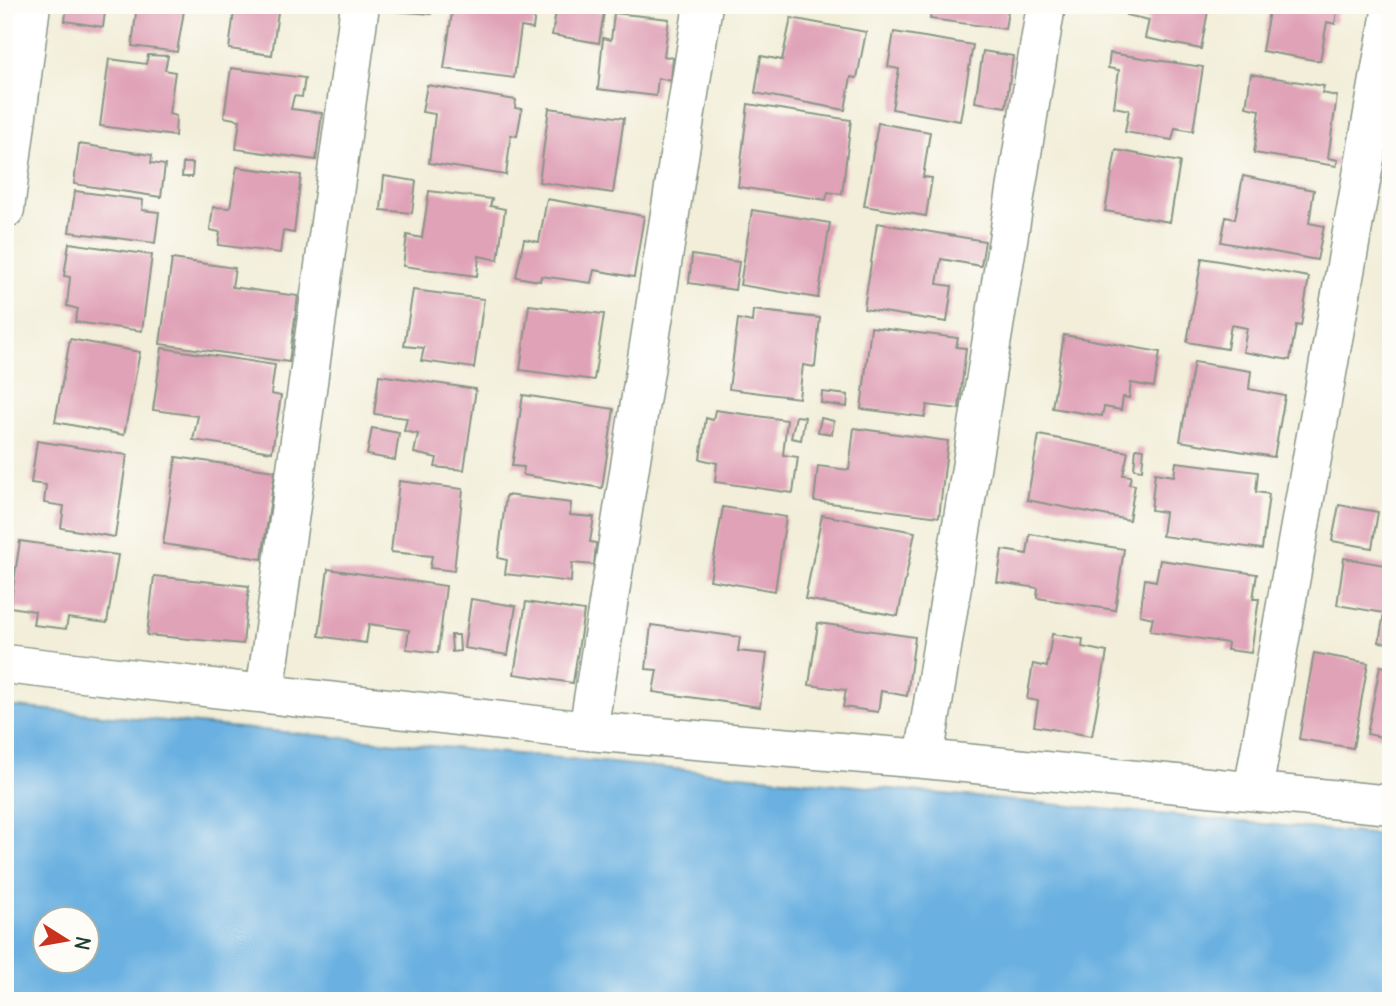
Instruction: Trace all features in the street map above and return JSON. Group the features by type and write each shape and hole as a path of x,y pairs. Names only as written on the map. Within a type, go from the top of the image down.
{"street":[{"path":"5,209 31,5"},
{"path":"265,694 360,5"},
{"path":"588,731 702,5"},
{"path":"924,759 1046,5"},
{"path":"1253,791 1391,12"},
{"path":"5,664 588,731 924,759 1391,805"}],"water":[{"path":"5,706 1391,836 1391,1001 5,1001"}],"building":[{"path":"67,5 106,5 103,27 65,21"},
{"path":"137,5 185,5 177,52 132,46"},
{"path":"235,5 279,5 272,55 229,49"},
{"path":"397,5 432,5 431,14 396,11"},
{"path":"453,5 536,5 533,29 521,27 514,78 444,69"},
{"path":"557,5 604,12 599,43 552,35"},
{"path":"932,5 1009,5 1005,29 930,19"},
{"path":"1128,5 1209,5 1201,49 1145,38 1149,20 1126,15"},
{"path":"1270,5 1338,5 1335,24 1327,22 1320,61 1262,51"},
{"path":"614,13 669,19 664,56 673,58 671,81 658,78 656,96 598,89 603,38 611,40"},
{"path":"791,18 866,32 857,78 851,77 845,110 755,93 761,56 782,60"},
{"path":"894,32 973,45 960,121 892,109 899,69 888,67"},
{"path":"983,51 1013,56 1006,107 975,102"},
{"path":"1110,53 1203,67 1193,131 1175,128 1172,140 1125,132 1129,110 1114,107 1119,70 1108,68"},
{"path":"148,55 168,56 165,70 175,72 169,114 176,116 175,136 100,126 109,59 146,64"},
{"path":"231,68 305,78 302,97 294,96 291,109 322,113 316,160 236,149 240,120 224,117"},
{"path":"1251,74 1324,86 1322,93 1337,96 1328,158 1338,160 1336,166 1254,153 1260,110 1246,107"},
{"path":"427,85 516,100 515,108 522,109 517,136 511,135 506,175 429,163 435,114 422,112"},
{"path":"748,104 851,120 842,194 828,192 826,200 738,187"},
{"path":"549,108 624,118 613,193 539,182"},
{"path":"878,123 930,132 923,177 932,178 926,216 864,206"},
{"path":"79,144 152,155 151,163 165,165 161,197 74,184"},
{"path":"1116,150 1180,162 1170,222 1105,211"},
{"path":"183,163 193,163 192,177 182,177"},
{"path":"237,167 301,175 294,233 283,231 280,253 218,245 220,232 210,230 213,207 230,208"},
{"path":"384,176 416,181 412,213 381,210"},
{"path":"1243,176 1314,190 1309,223 1324,226 1317,260 1221,242 1226,217 1235,219"},
{"path":"75,191 143,200 142,210 159,212 155,243 69,232"},
{"path":"429,191 492,199 490,206 505,209 498,260 479,256 477,276 403,266 407,235 422,238"},
{"path":"547,199 644,216 634,277 594,270 591,283 541,276 540,281 516,277 524,239 539,242"},
{"path":"752,210 830,223 818,298 740,285"},
{"path":"877,223 985,241 981,266 941,259 937,284 952,286 947,322 864,309"},
{"path":"69,243 152,255 142,331 75,322 78,309 67,306 70,277 64,276"},
{"path":"692,255 739,262 735,290 689,283"},
{"path":"1202,258 1309,277 1301,326 1296,325 1290,360 1243,352 1247,328 1231,325 1227,349 1187,342"},
{"path":"172,259 235,268 232,287 298,296 289,362 160,344"},
{"path":"413,290 484,299 474,368 421,361 424,348 404,346"},
{"path":"529,305 604,314 594,380 520,370"},
{"path":"753,310 820,318 815,367 803,365 799,398 729,389 738,319 752,322"},
{"path":"871,327 958,338 956,347 966,348 959,409 927,405 925,417 861,409"},
{"path":"1064,335 1160,352 1154,387 1131,383 1129,398 1123,397 1121,410 1104,407 1102,416 1052,408"},
{"path":"70,339 140,352 124,435 55,422"},
{"path":"162,348 275,365 271,394 281,396 272,452 193,440 198,416 153,410"},
{"path":"1194,362 1251,371 1249,389 1285,396 1274,457 1180,441"},
{"path":"379,375 476,389 464,470 435,467 437,458 414,453 418,434 404,431 407,418 374,414"},
{"path":"822,392 848,395 847,407 821,403"},
{"path":"523,395 614,409 602,488 523,475 524,467 512,466"},
{"path":"715,410 787,420 783,455 798,457 793,493 715,482 717,463 700,459 706,418 713,420"},
{"path":"796,416 805,417 801,440 791,438"},
{"path":"821,418 834,421 832,434 818,432"},
{"path":"372,428 399,433 395,460 367,455"},
{"path":"854,428 948,441 939,517 814,501 818,466 849,470"},
{"path":"1039,435 1128,452 1123,475 1131,476 1129,484 1135,485 1129,520 1027,500"},
{"path":"37,441 127,455 115,537 61,528 64,506 44,503 46,485 31,483"},
{"path":"1136,448 1144,449 1142,470 1134,469"},
{"path":"176,457 275,471 262,559 163,544"},
{"path":"1176,462 1258,472 1256,492 1269,494 1262,549 1162,536 1165,512 1151,510 1155,473 1174,476"},
{"path":"399,481 463,489 454,571 430,568 432,556 391,552"},
{"path":"506,495 571,503 570,515 594,517 590,542 596,543 594,565 572,563 571,582 505,574 507,560 498,558"},
{"path":"1339,505 1378,512 1372,548 1332,541"},
{"path":"723,507 786,517 775,591 710,580"},
{"path":"822,515 915,532 898,616 805,599"},
{"path":"1030,534 1124,549 1115,610 1037,598 1038,588 997,582 1002,550 1027,554"},
{"path":"20,541 118,555 107,623 68,618 66,629 33,625 35,611 10,607"},
{"path":"1344,558 1391,566 1391,643 1379,642 1384,613 1337,605"},
{"path":"1160,560 1257,574 1253,599 1259,599 1251,653 1227,650 1228,643 1150,631 1153,618 1140,615 1145,579 1156,581"},
{"path":"328,569 446,586 438,653 406,649 409,630 369,624 366,643 319,636"},
{"path":"154,576 249,586 243,644 147,635"},
{"path":"471,599 516,606 508,655 464,648"},
{"path":"526,602 584,611 573,683 514,674"},
{"path":"818,623 915,637 907,696 881,691 878,712 843,707 846,690 809,685"},
{"path":"651,625 740,637 738,651 767,654 760,707 653,692 657,670 646,669"},
{"path":"1052,634 1083,639 1082,647 1107,652 1092,736 1034,726 1038,701 1027,699 1033,664 1047,667"},
{"path":"451,635 459,635 460,651 452,652"},
{"path":"1314,653 1368,663 1353,748 1299,739"},
{"path":"1380,666 1391,668 1391,739 1367,734"}]}
